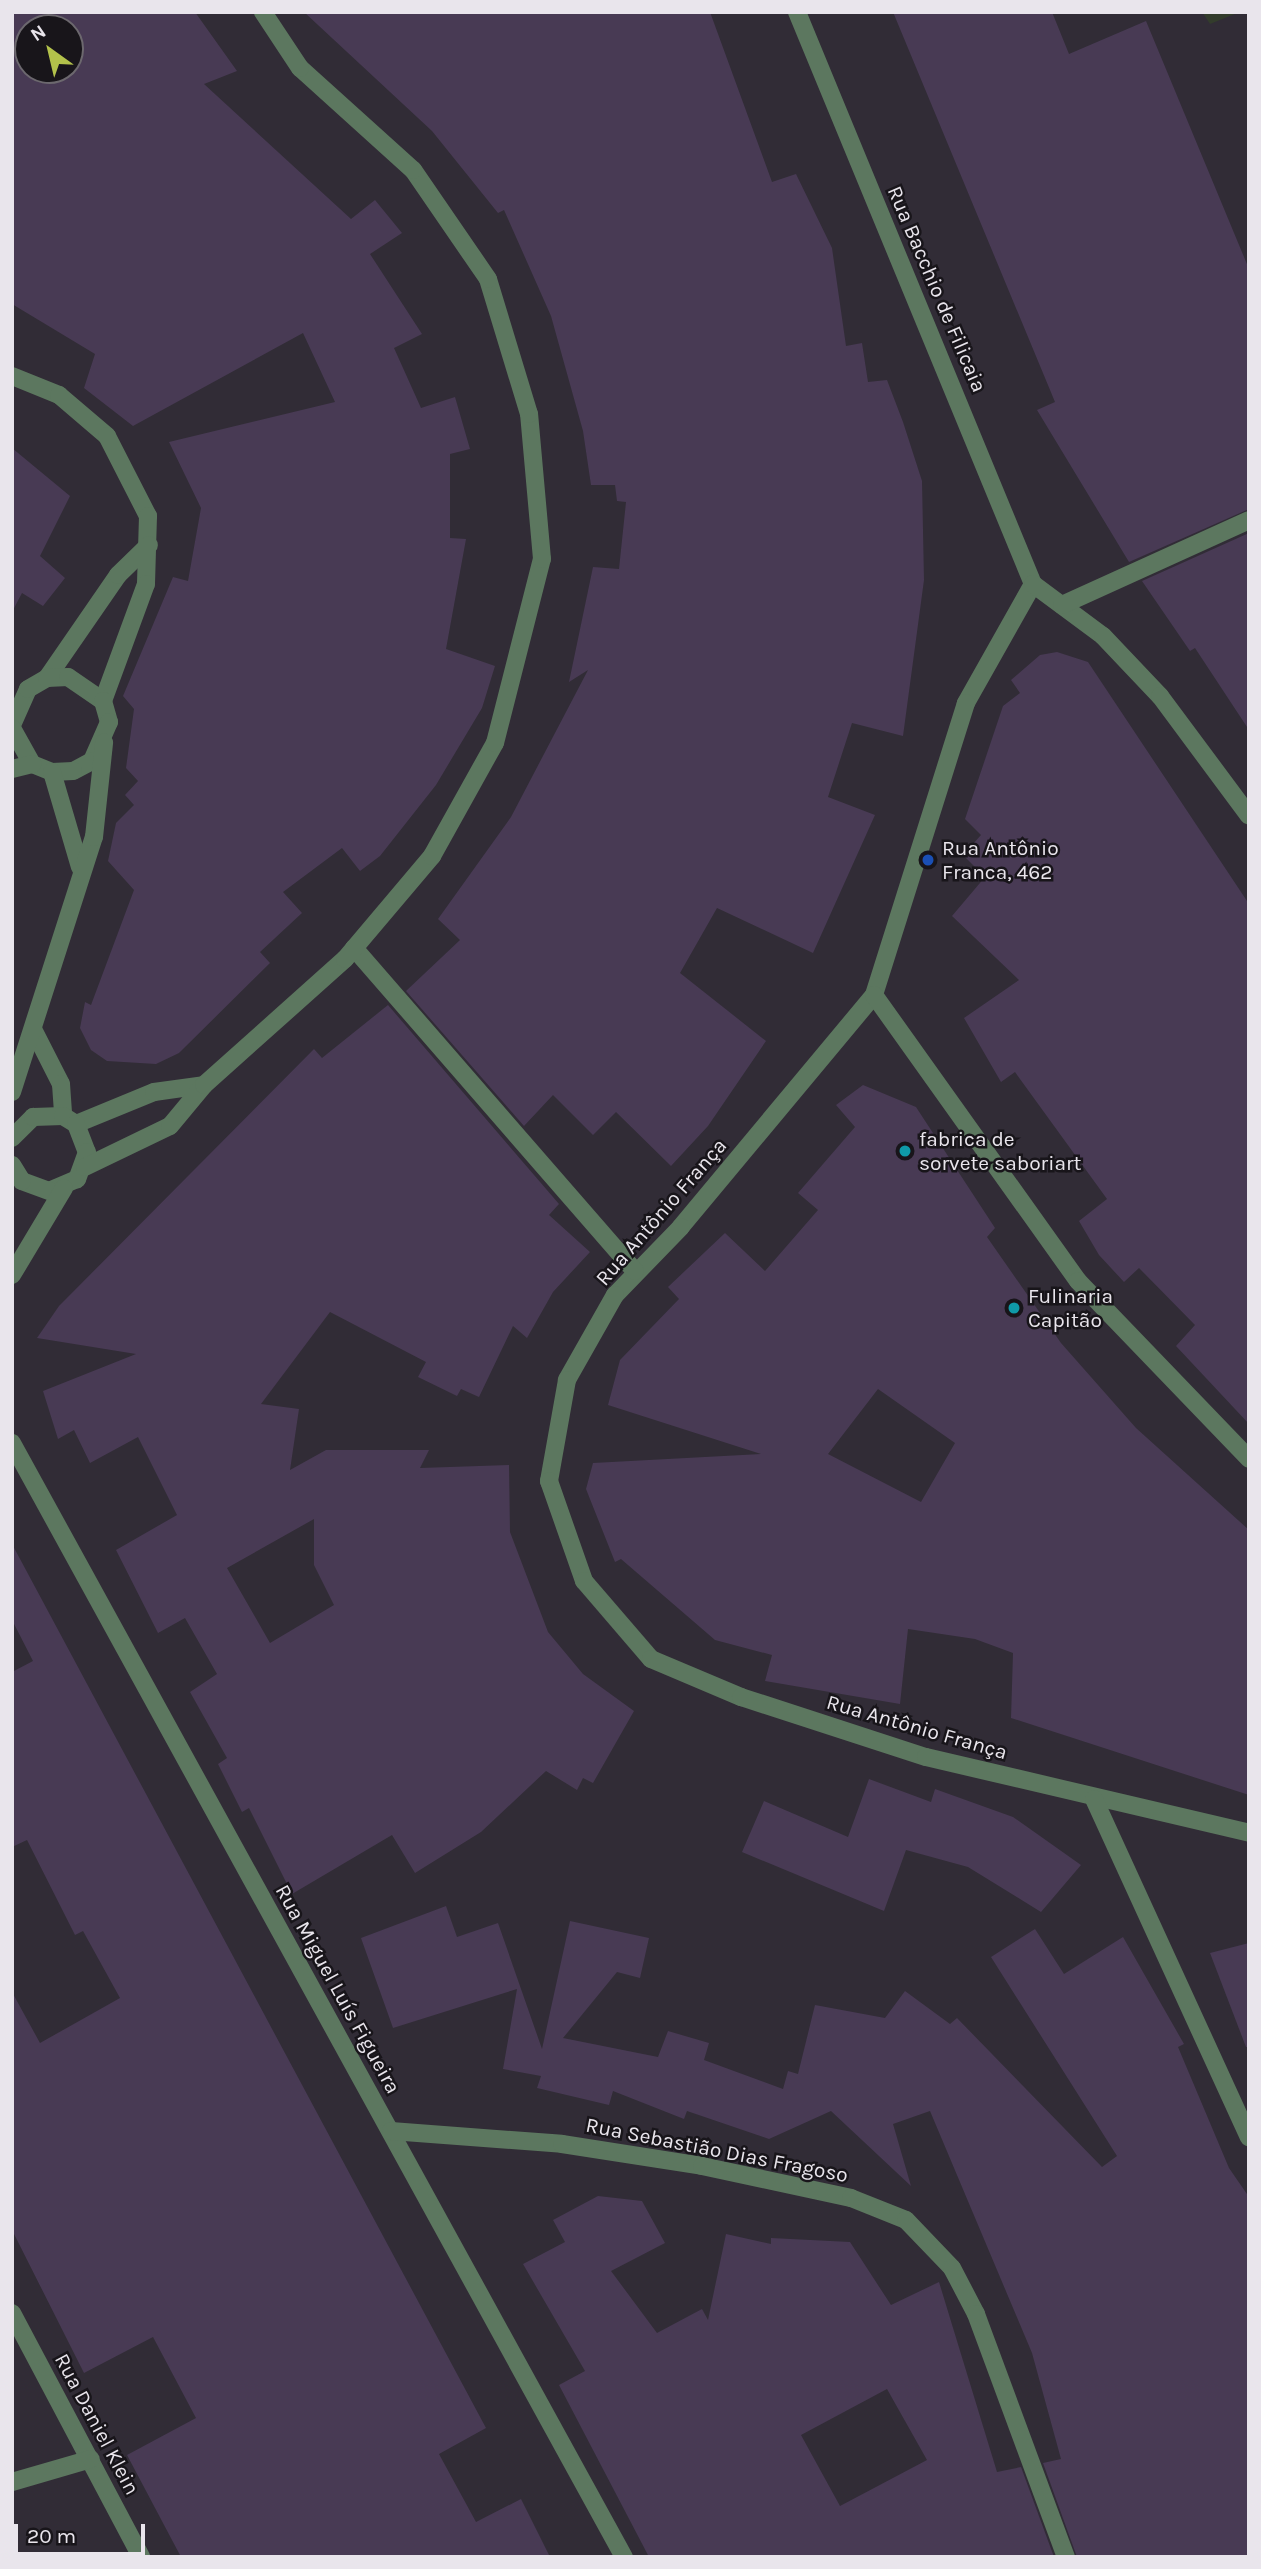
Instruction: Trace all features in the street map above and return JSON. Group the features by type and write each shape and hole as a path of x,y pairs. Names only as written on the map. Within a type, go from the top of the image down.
{"street":[{"path":"12,1275 64,1188 85,1167 170,1126 204,1085 354,948 432,856 495,743 542,559 529,414 488,279 413,170 300,68 263,12"},
{"name":"Rua Bacchio de Filicaia","path":"797,12 1033,584"},
{"path":"12,376 59,396 107,436 148,516 146,584 103,701"},
{"path":"1062,605 1249,520"},
{"path":"32,764 12,727 14,707 47,678 118,575 149,545"},
{"path":"1033,584 1103,636 1160,696 1249,816"},
{"name":"Rua Antônio França","path":"1033,584 966,703 874,995 681,1227 635,1271 567,1380 549,1481 584,1581 609,1618 651,1659 741,1697 926,1757 1094,1799 1249,1833"},
{"path":"12,1092 34,1031 80,867 94,838 104,743 109,722 103,701 88,685 47,678"},
{"path":"12,769 32,764 52,772 92,761 104,743"},
{"path":"52,772 80,867"},
{"path":"354,948 635,1271"},
{"path":"874,995 1078,1281 1249,1458"},
{"path":"34,1031 61,1084 69,1120 87,1152 85,1167"},
{"path":"12,1138 33,1117 69,1120 154,1092 204,1085"},
{"path":"12,1165 34,1189 64,1188"},
{"name":"Rua Miguel Luís Figueira","path":"12,1443 624,2557"},
{"path":"1094,1799 1249,2137"},
{"name":"Rua Sebastião Dias Fragoso","path":"391,2131 562,2144 702,2166 851,2198 906,2220 952,2268 976,2314 1066,2557"},
{"name":"Rua Daniel Klein","path":"12,2313 141,2557"},
{"path":"12,2483 91,2459"}],"green space":[{"path":"1202,12 1240,12 1210,24"}],"building":[{"path":"12,12 195,12 237,71 204,84 351,219 375,200 402,233 370,254 422,334 394,348 421,408 455,397 470,449 450,454 450,538 466,539 446,649 495,666 482,708 436,785 380,856 360,871 342,848 283,892 302,913 260,952 270,963 179,1053 156,1064 107,1061 91,1050 80,1028 85,1002 91,1005 134,890 108,861 116,823 134,805 125,795 138,781 126,768 134,709 123,696 173,577 188,581 201,508 169,442 335,402 303,333 133,426 84,388 95,354 12,304"},
{"path":"304,12 710,12 772,182 796,174 832,248 846,346 862,343 868,382 887,380 922,481 924,580 903,736 852,723 828,797 875,815 813,953 717,908 680,973 766,1041 708,1126 671,1166 616,1112 593,1135 553,1095 524,1126 406,991 460,940 438,919 511,817 588,670 569,682 593,567 619,569 626,502 617,501 615,485 591,485 583,431 551,316 504,210 498,213 432,131"},
{"path":"893,12 1052,12 1069,54 1146,21 1249,269 1249,509 1129,562 1037,410 1055,402"},
{"path":"12,448 70,496 40,556 65,578 43,606 22,593 12,612"},
{"path":"1249,533 1249,730 1195,648 1190,651 1142,581"},
{"path":"1057,652 1088,662 1249,904 1249,1424 1176,1346 1195,1325 1139,1268 1124,1282 1099,1255 1079,1221 1107,1199 1015,1072 1001,1082 964,1018 1019,980 952,916 985,877 963,855 981,835 965,819 1003,706 1020,693 1011,680 1040,655"},
{"path":"388,1005 559,1204 549,1215 590,1252 553,1292 527,1338 513,1326 479,1397 461,1389 457,1396 418,1377 426,1362 330,1312 261,1404 299,1409 290,1470 326,1450 429,1450 420,1468 509,1465 510,1532 548,1632 583,1674 634,1711 593,1783 583,1778 577,1790 546,1771 481,1832 415,1873 392,1835 292,1894 249,1808 242,1812 218,1764 227,1758 190,1692 217,1674 185,1618 158,1633 116,1550 177,1515 138,1437 90,1463 74,1430 58,1439 43,1391 136,1354 37,1338 59,1306 314,1049 322,1058","holes":["314,1519 314,1565 334,1605 270,1643 227,1568"]},
{"path":"863,1085 916,1107 995,1228 987,1237 1061,1343 1136,1428 1249,1530 1249,1795 1011,1718 1013,1653 975,1639 908,1629 900,1704 765,1681 772,1655 715,1640 621,1559 615,1562 586,1489 593,1463 761,1454 608,1405 620,1360 679,1299 668,1287 725,1233 765,1271 818,1210 798,1193 855,1127 836,1105","holes":["878,1389 955,1443 921,1502 828,1454"]},
{"path":"12,1544 486,2428 439,2454 476,2522 521,2499 550,2557 181,2557 127,2455 196,2418 153,2337 84,2373 12,2230 12,1992 40,2043 120,1998 83,1931 75,1935 27,1840 12,1847 12,1672 33,1661 12,1620"},
{"path":"869,1779 931,1802 935,1789 1013,1817 1081,1865 1041,1912 968,1867 906,1850 884,1911 742,1852 764,1801 848,1837"},
{"path":"446,1906 457,1937 498,1923 542,2049 570,1921 649,1938 640,1978 617,1972 563,2038 658,2057 668,2031 709,2043 704,2060 783,2089 788,2071 798,2074 815,2005 885,2018 905,1991 950,2024 957,2018 1102,2167 1117,2156 991,1957 1035,1929 1064,1974 1123,1937 1184,2044 1178,2047 1229,2168 1249,2197 1249,2557 1077,2557 1043,2463 1061,2459 1032,2353 930,2111 893,2124 911,2186 831,2111 769,2139 687,2111 684,2119 613,2091 609,2105 537,2088 541,2076 503,2069 517,1989 393,2028 361,1938"},
{"path":"1249,1943 1249,2047 1246,2047 1210,1953"},
{"path":"598,2196 642,2201 665,2243 611,2271 657,2333 702,2309 708,2320 726,2234 771,2244 771,2238 850,2242 891,2305 939,2282 997,2472 1021,2467 1054,2557 649,2557 559,2385 585,2371 523,2264 565,2242 553,2220","holes":["887,2389 927,2460 840,2506 801,2435"]}],"place":[{"name":"Rua Antônio Franca, 462","path":"928,860"},
{"name":"fabrica de sorvete saboriart","path":"905,1151"},
{"name":"Fulinaria Capitão","path":"1014,1308"}]}
